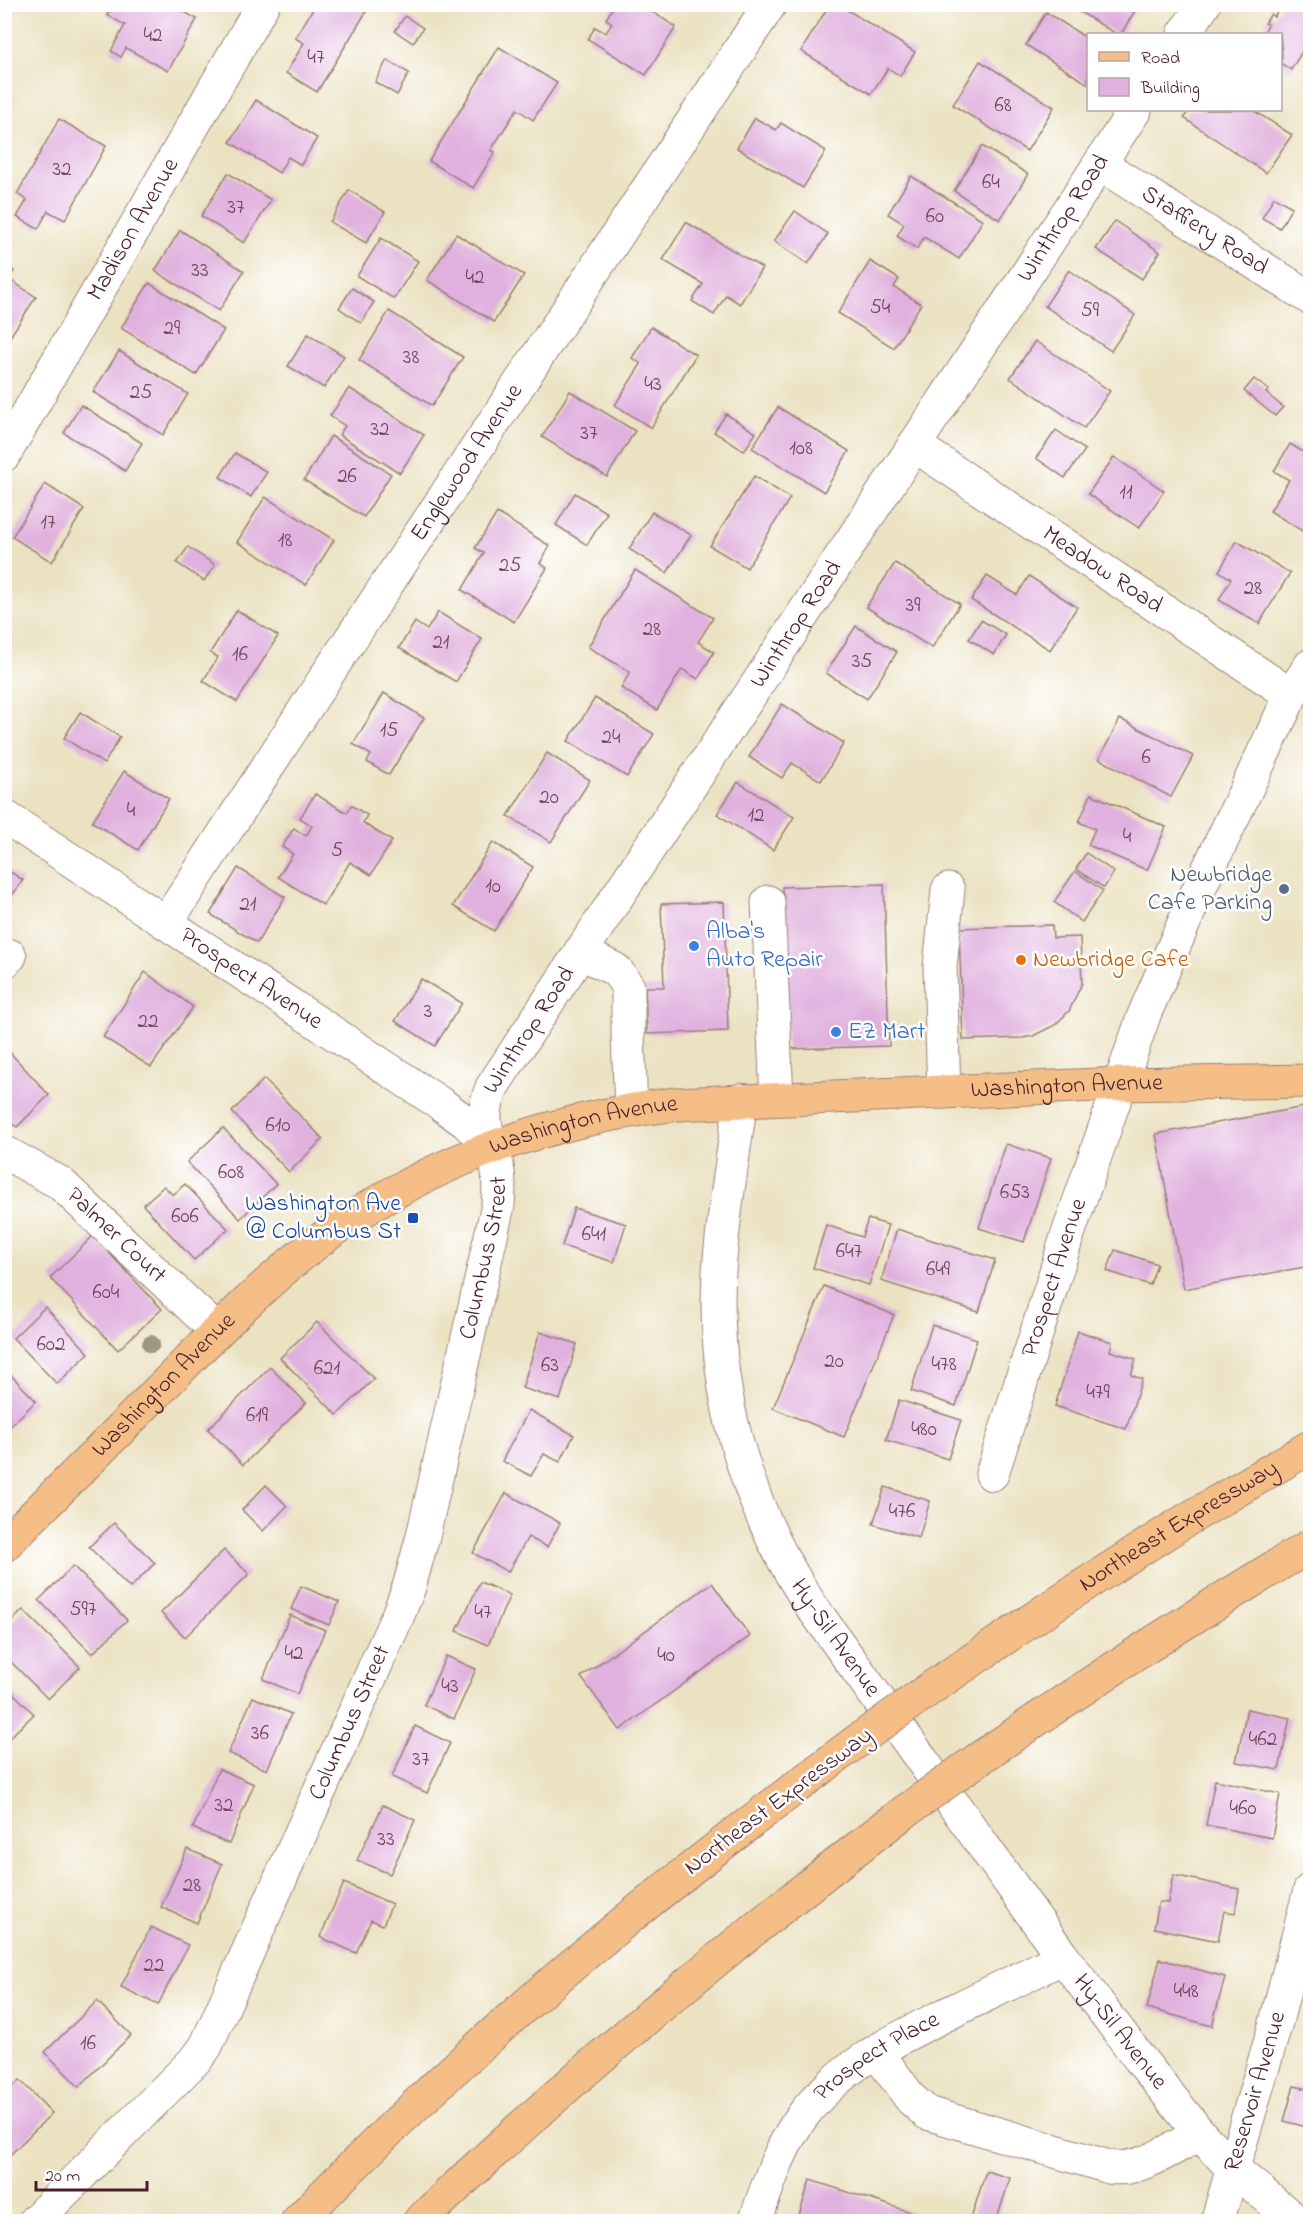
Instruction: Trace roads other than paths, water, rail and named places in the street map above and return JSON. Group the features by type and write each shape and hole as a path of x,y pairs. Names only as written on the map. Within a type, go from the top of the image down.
{"main road":[{"name":"Washington Avenue","path":"4,1545 217,1331 302,1254 346,1222 440,1169 492,1147 548,1129 631,1110 677,1104 1119,1084 1311,1081"},
{"name":"Northeast Expressway","path":"297,2222 416,2106 535,1998 623,1923 730,1837 931,1688 1173,1528 1311,1447"},
{"path":"419,2222 487,2156 630,2031 795,1895 903,1813 980,1758 1148,1646 1311,1546"}],"street":[{"name":"Madison Avenue","path":"10,434 263,4"},
{"name":"Englewood Avenue","path":"166,923 322,682 770,4"},
{"path":"1185,33 1204,4"},
{"name":"Winthrop Road","path":"492,1147 484,1124 485,1105 492,1087 1134,111"},
{"name":"Staffiery Road","path":"1100,164 1311,298"},
{"name":"Meadow Road","path":"914,445 1292,695"},
{"name":"Prospect Avenue","path":"992,1474 1047,1297 1144,1015 1184,923 1292,695 1311,666"},
{"name":"Prospect Avenue","path":"4,816 441,1104 492,1147"},
{"path":"944,1092 940,967 948,890"},
{"path":"768,902 777,1099"},
{"path":"580,952 616,970 628,987 631,1110"},
{"name":"Hy-Sil Avenue","path":"741,1100 723,1230 718,1326 727,1405 751,1488 779,1551 810,1604 1139,2058 1200,2134 1232,2168 1297,2222"},
{"name":"Columbus Street","path":"34,2222 198,2057 206,2046 398,1616 423,1536 498,1205 498,1168 492,1147"},
{"name":"Palmer Court","path":"4,1152 60,1183 217,1331"},
{"name":"Reservoir Avenue","path":"1217,2222 1275,2026 1298,1932 1311,1890"},
{"name":"Prospect Place","path":"755,2222 778,2158 804,2114 836,2080 893,2040 1064,1957"},
{"path":"876,2050 911,2099 927,2113 1109,2167 1118,2169 1136,2166 1200,2134"}],"place":[{"name":"Newbridge Cafe Parking","path":"1284,889"},
{"name":"Alba's Auto Repair","path":"694,946"},
{"name":"Newbridge Cafe","path":"1021,960"},
{"name":"EZ Mart","path":"836,1032"},
{"name":"Washington Ave @ Columbus St","path":"413,1218"}]}
